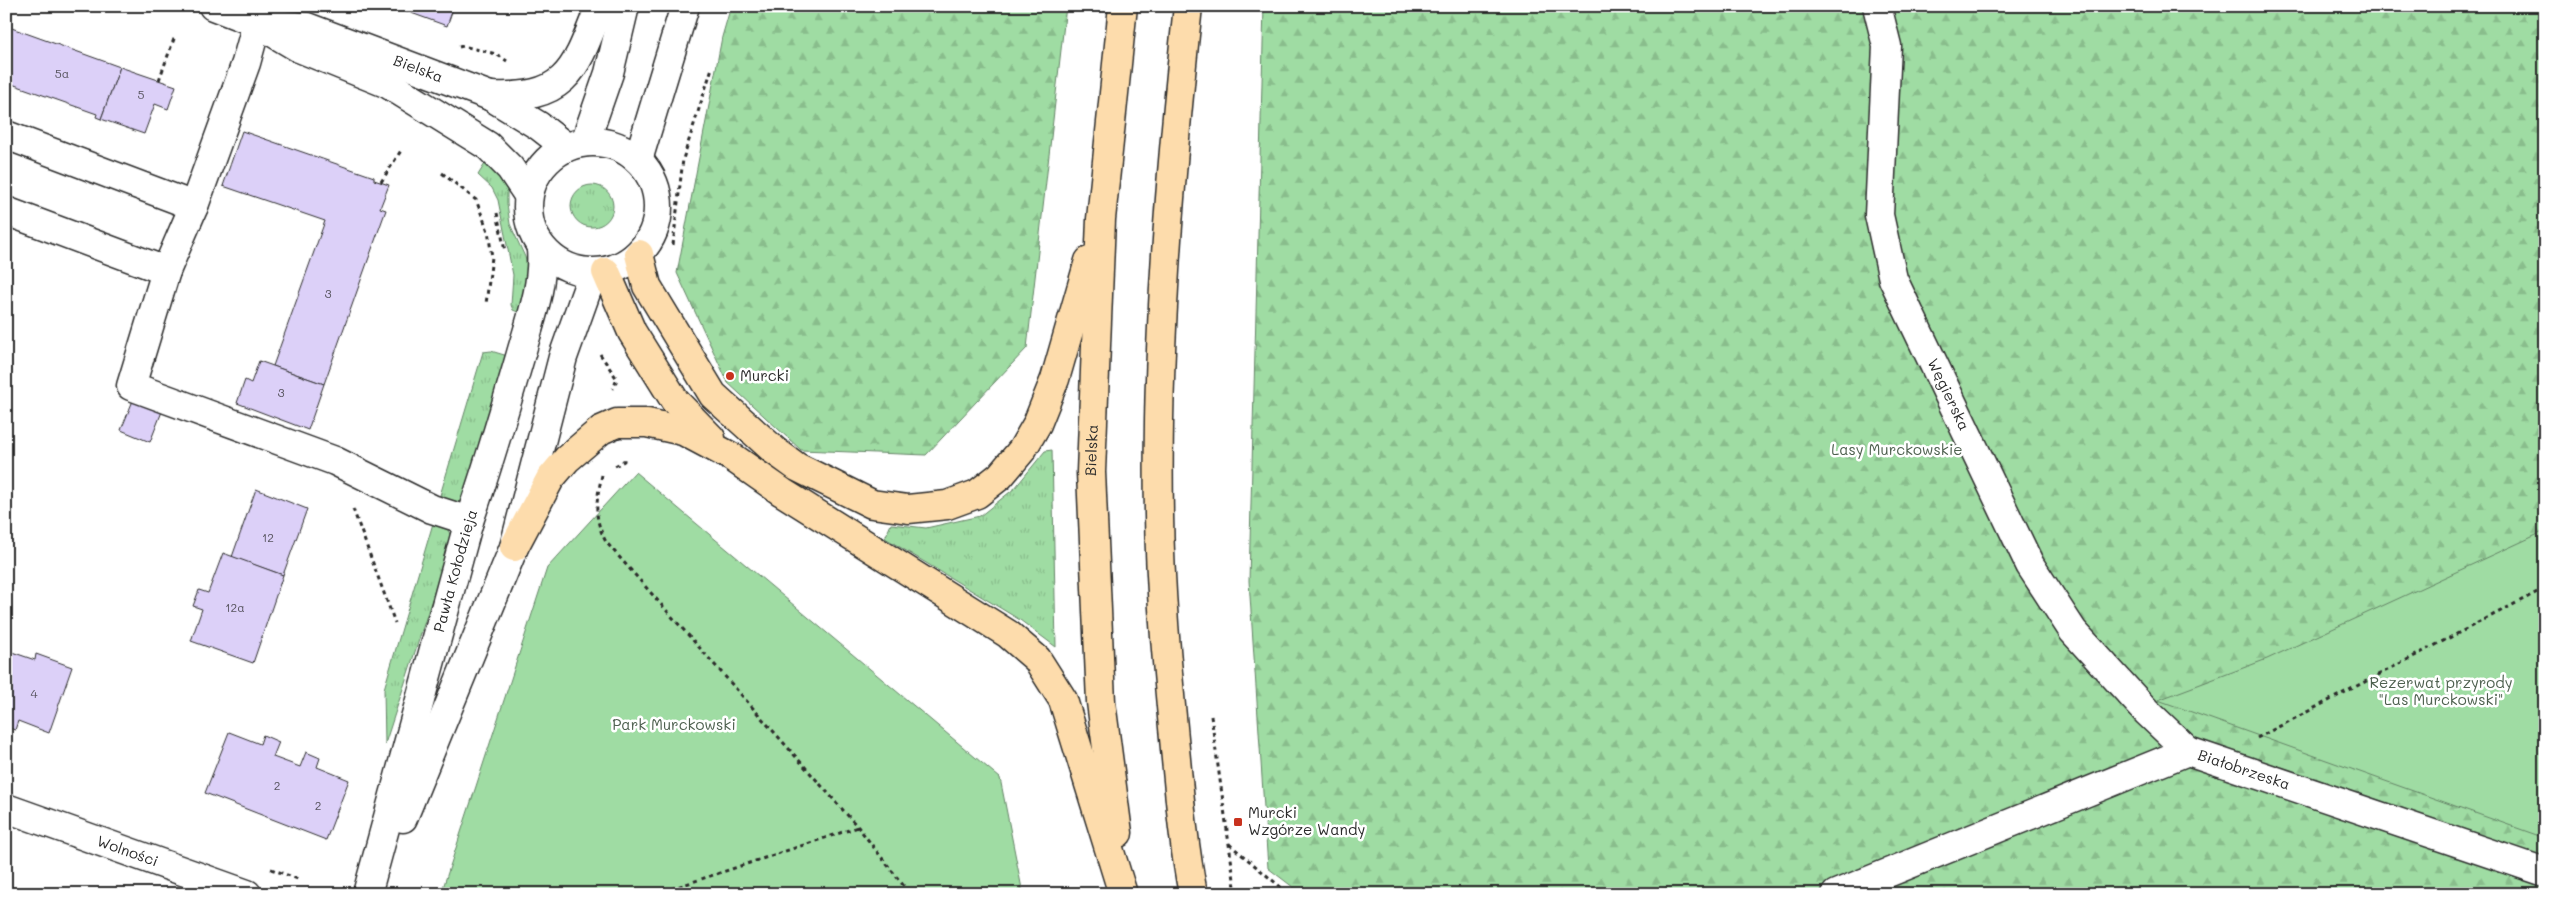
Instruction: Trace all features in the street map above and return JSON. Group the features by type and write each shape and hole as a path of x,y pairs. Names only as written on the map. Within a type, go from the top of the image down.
{"main road":[{"name":"Bielska","path":"1123,6 1101,219 1091,472 1101,702 1124,894"},
{"path":"1188,6 1175,131 1161,342 1159,516 1169,690 1186,855 1193,894"},
{"path":"639,254 647,286 713,395 775,451 797,467 872,504 908,509 947,505 977,494 1000,476 1022,450 1037,424 1056,379 1101,219"},
{"path":"599,273 632,332 675,401 732,457"},
{"path":"514,548 550,479 567,459 601,430 617,423 647,423 683,431 732,457 790,497 1008,634 1038,659 1063,700 1124,894"}],"street":[{"name":"Bielska","path":"213,6 257,23 299,48 388,84 488,146 510,168 528,195"},
{"path":"490,96 514,97 537,93 557,84 579,60 600,6"},
{"path":"575,145 609,72 625,6"},
{"path":"638,160 685,6"},
{"name":"Węgierska","path":"1877,6 1887,46 1879,215 1893,279 2030,565 2074,631 2146,712 2188,751"},
{"name":"Bielska","path":"257,23 307,27 490,96 539,126 575,145"},
{"path":"257,23 246,63 194,206 166,271 131,386 335,461 432,509 469,521"},
{"path":"6,135 194,206"},
{"path":"575,145 614,145 638,160 651,176 658,196 658,218 651,237 639,254 618,268 599,273 574,270 556,262 542,249 532,232 527,214 528,195 533,180 541,166 575,145"},
{"path":"6,211 166,271"},
{"name":"Pawła Kołodzieja","path":"367,894 469,521 490,461 540,286 542,249"},
{"path":"372,894 514,548 563,357 599,273"},
{"name":"Białobrzeska","path":"1836,894 2188,751 2545,872"},
{"name":"Wolności","path":"6,808 248,894"}],"path":[{"path":"159,80 175,36"},
{"path":"674,246 683,159 712,68"},
{"path":"381,182 402,149"},
{"path":"442,173 476,200 488,231 492,257 486,304"},
{"path":"495,209 502,233 506,261"},
{"path":"598,352 617,379 612,392"},
{"path":"335,461 395,624"},
{"path":"602,473 596,503 598,527 606,542 858,827 910,894"},
{"path":"2252,741 2545,588"},
{"path":"1211,716 1236,894"},
{"path":"656,894 858,827"},
{"path":"1229,844 1290,894"}],"green space":[{"path":"731,6 1066,6 1027,348 926,455 801,450 728,383 677,273 722,37"},
{"name":"Lasy Murckowskie","path":"1264,6 2545,6 2545,894 1302,894 1268,868 1249,581"},
{"path":"488,159 507,189 510,224 525,257 529,273 525,315 513,310 511,305 513,275 498,200 492,188 478,175"},
{"path":"588,185 596,185 607,191 613,206 607,221 596,227 588,227 577,221 571,210 571,202 577,191"},
{"path":"491,351 511,357 464,501 452,507 438,502 483,352"},
{"path":"1052,450 1056,647 1020,620 885,538 891,524 926,528 980,516 1015,488 1045,451"},
{"name":"Park Murckowski","path":"635,472 1000,778 1023,894 441,894 547,568"},
{"path":"434,520 445,524 452,538 385,744 384,689"},
{"name":"Rezerwat przyrody \"Las Murckowski\"","path":"2545,531 2545,838 2158,700 2267,659"}],"building":[{"path":"392,6 454,6 447,26"},
{"path":"6,26 120,67 101,119 96,117 97,114 6,82"},
{"path":"120,67 176,86 168,109 155,104 144,134 101,119"},
{"path":"242,131 374,177 374,180 389,185 380,208 386,210 324,384 273,366 325,221 223,186"},
{"path":"259,361 324,384 308,430 237,403 245,380 251,383"},
{"path":"134,398 163,409 150,442 121,430"},
{"path":"256,489 307,509 283,575 232,557"},
{"path":"223,553 283,575 253,663 191,641 202,609 193,606 199,590 208,593"},
{"path":"6,650 35,660 36,654 72,667 49,733 18,721 15,730 6,727"},
{"path":"229,732 260,744 263,735 279,742 273,757 300,767 306,752 320,758 317,767 349,780 326,840 205,793"}],"place":[{"name":"Murcki","path":"730,376"},
{"name":"Murcki Wzgórze Wandy","path":"1238,822"}]}
